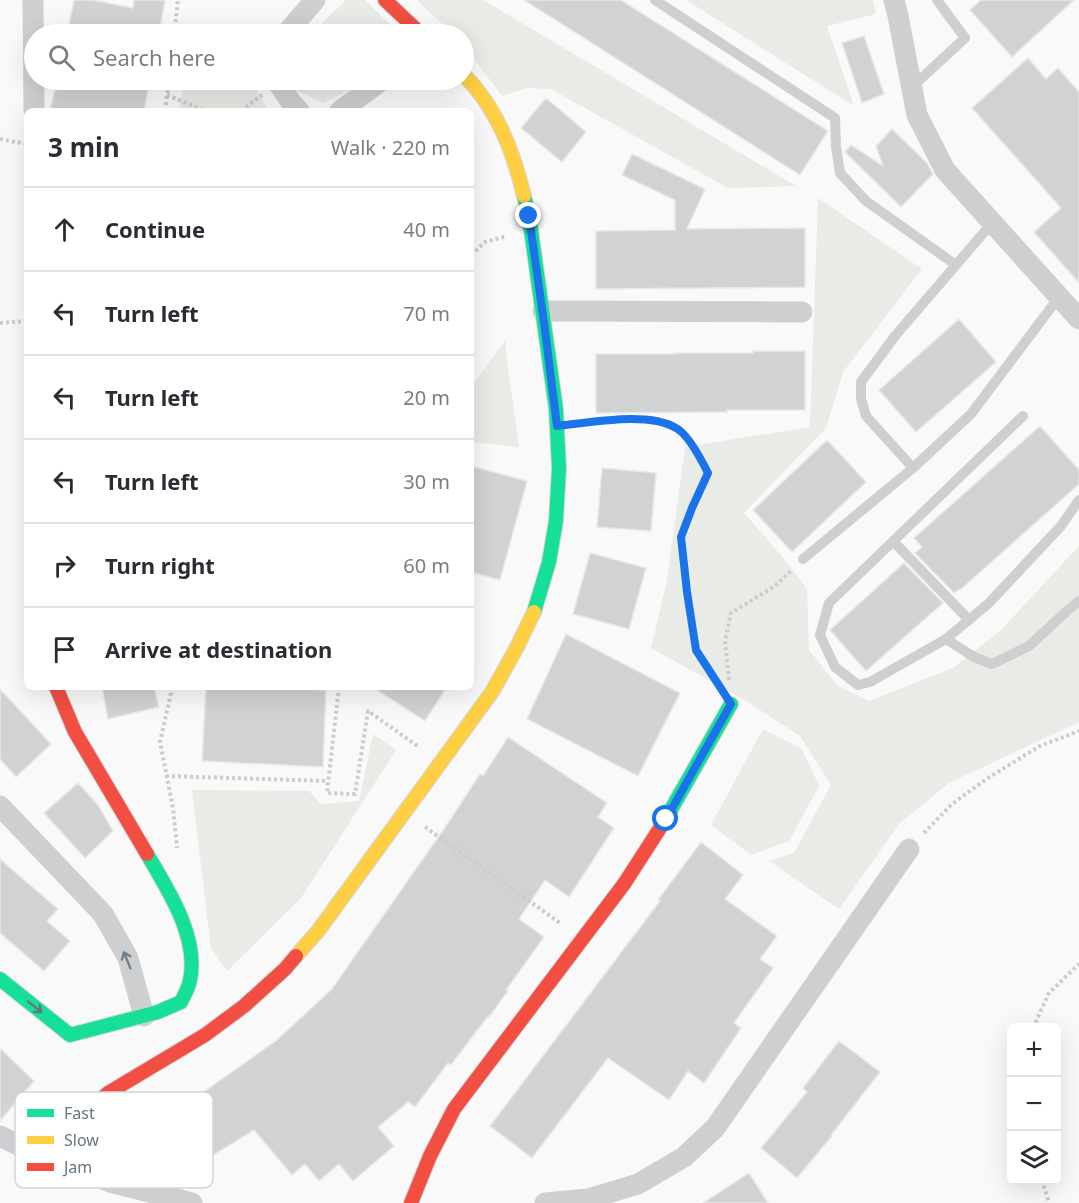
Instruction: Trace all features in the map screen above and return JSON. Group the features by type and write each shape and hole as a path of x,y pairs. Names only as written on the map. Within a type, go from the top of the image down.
{"street":[{"path":"33,0 33,24"},
{"path":"295,24 315,0"},
{"path":"385,0 410,24"},
{"path":"894,0 917,115 945,171 1079,319"},
{"path":"110,1092 206,1035 244,1006 285,969 318,931 492,692 534,612 549,562 556,521 560,468 557,426 529,216 519,176 502,128 474,85"},
{"path":"34,90 34,108"},
{"path":"283,90 296,108"},
{"path":"344,108 368,90"},
{"path":"543,312 802,312"},
{"path":"0,980 70,1035 158,1012 181,1002 190,981 192,951 185,924 157,871 75,732 57,690"},
{"path":"411,1203 430,1156 454,1109 624,884 666,819 731,704"},
{"path":"0,806 103,914 128,958 144,1016"},
{"path":"545,1203 588,1199 638,1184 684,1157 715,1128 909,849"},
{"path":"0,1136 15,1144"},
{"path":"133,1188 192,1203"}],"lane":[{"path":"655,0 835,118 840,174 866,201 956,265"},
{"path":"912,87 965,38 938,0"},
{"path":"913,468 866,416 861,399 861,382 895,336 992,223"},
{"path":"802,559 913,468 971,414 1059,297"},
{"path":"1023,416 829,603 820,635 835,667 858,685 870,682 946,639 989,603 1061,526 1079,500"},
{"path":"893,541 969,620"},
{"path":"946,639 974,657 992,664 1029,646 1079,601"}],"path":[{"path":"175,24 178,0"},
{"path":"165,108 168,90"},
{"path":"167,95 199,108"},
{"path":"0,139 24,143"},
{"path":"474,252 485,242 530,229"},
{"path":"0,323 24,321"},
{"path":"557,426 629,419 654,420 678,428 697,452 708,473 681,537 687,592 696,650 731,704"},
{"path":"731,704 725,641 731,613 775,586 802,559"},
{"path":"170,690 160,742 173,808 178,855"},
{"path":"339,690 327,793 355,794 368,711 441,762"},
{"path":"909,849 952,804 988,778 1040,746 1079,731"},
{"path":"166,776 328,782"},
{"path":"404,812 582,939"},
{"path":"1035,1023 1049,993 1079,964"},
{"path":"1044,1185 1049,1203"}],"shaded area":[{"path":"346,0 365,0 390,24 321,24"},
{"path":"417,0 483,0 796,186 728,188 551,89 527,88 502,96 474,59 474,24 442,24"},
{"path":"686,0 873,0 876,14 827,26 854,106"},
{"path":"182,90 256,90 267,108 179,108"},
{"path":"295,90 347,90 323,103"},
{"path":"818,198 922,269 843,372 826,428 744,513 807,589 809,650 838,686 869,701 953,668 999,632 1079,546 1079,722 949,783 899,824 839,909 769,861 794,853 831,785 800,736 741,698 651,648 667,581 685,447 810,427"},
{"path":"506,339 519,447 474,442 474,383"},
{"path":"763,729 802,749 819,786 789,841 751,855 711,825"},
{"path":"373,734 396,750 301,898 227,971 211,948 192,790 309,791 321,804 359,801"}],"building":[{"path":"74,0 93,0 133,8 134,0 165,0 161,24 69,24"},
{"path":"524,0 621,0 828,131 800,175"},
{"path":"981,0 1074,0 1012,57 970,10"},
{"path":"864,36 884,94 862,103 842,43"},
{"path":"1028,58 1046,79 1058,68 1079,92 1079,283 1034,232 1061,208 972,108"},
{"path":"55,90 148,90 145,108 51,108"},
{"path":"546,98 586,132 562,162 521,128"},
{"path":"892,129 927,163 933,174 901,207 845,152 851,145 883,166 876,146"},
{"path":"632,154 705,189 687,229 805,228 805,287 596,289 596,231 675,230 675,200 622,175"},
{"path":"959,319 996,362 916,432 879,390"},
{"path":"753,351 805,351 805,410 596,413 596,354 753,353"},
{"path":"1040,426 1079,470 1079,484 954,593 915,553 922,547 914,538"},
{"path":"827,440 866,482 792,552 753,510"},
{"path":"474,467 527,481 500,580 474,573"},
{"path":"602,468 656,473 651,531 597,527"},
{"path":"590,553 646,568 629,629 573,614"},
{"path":"904,563 943,603 866,671 830,630"},
{"path":"566,634 680,693 638,776 527,719"},
{"path":"0,689 51,744 16,777 0,759"},
{"path":"103,690 155,690 159,707 108,719"},
{"path":"206,690 326,690 323,767 202,761"},
{"path":"377,690 445,690 425,721"},
{"path":"508,737 607,803 598,817 614,828 569,897 545,880 519,919 544,937 506,990 508,991 451,1065 448,1063 415,1107 408,1102 378,1127 394,1146 353,1181 339,1164 319,1181 305,1164 292,1175 254,1130 213,1155 213,1092 204,1092 277,1040 332,989 480,774 483,776"},
{"path":"78,783 98,805 113,831 85,858 44,813"},
{"path":"701,842 743,875 725,899 777,936 760,959 773,968 734,1023 741,1028 704,1083 688,1071 669,1100 608,1058 532,1158 490,1126 660,901 658,900"},
{"path":"0,859 58,909 47,921 70,941 44,971 0,933"},
{"path":"839,1041 880,1072 797,1178 761,1148 807,1092 803,1088"},
{"path":"0,1048 34,1081 25,1092 15,1092 15,1103 0,1121"},
{"path":"749,1173 768,1203 703,1203"}],"traffic: fast":[{"path":"524,196 529,216 556,409 559,468 556,521 549,562 534,612"},
{"path":"664,822 731,704"},
{"path":"0,979 70,1035 158,1012 181,1002 190,980 192,964 190,947 180,914 147,854"}],"traffic: slow":[{"path":"474,86 495,116 502,131 515,163 524,196"},
{"path":"296,956 318,931 492,692 534,612"}],"traffic: jam":[{"path":"385,0 410,24"},
{"path":"57,690 75,732 147,854"},
{"path":"411,1203 430,1156 454,1109 624,884 664,822"},
{"path":"110,1092 205,1035 244,1006 296,956"}],"route":[{"path":"529,216 557,426 629,419 654,420 678,428 697,452 708,473 681,537 696,650 731,704 666,819"}]}
